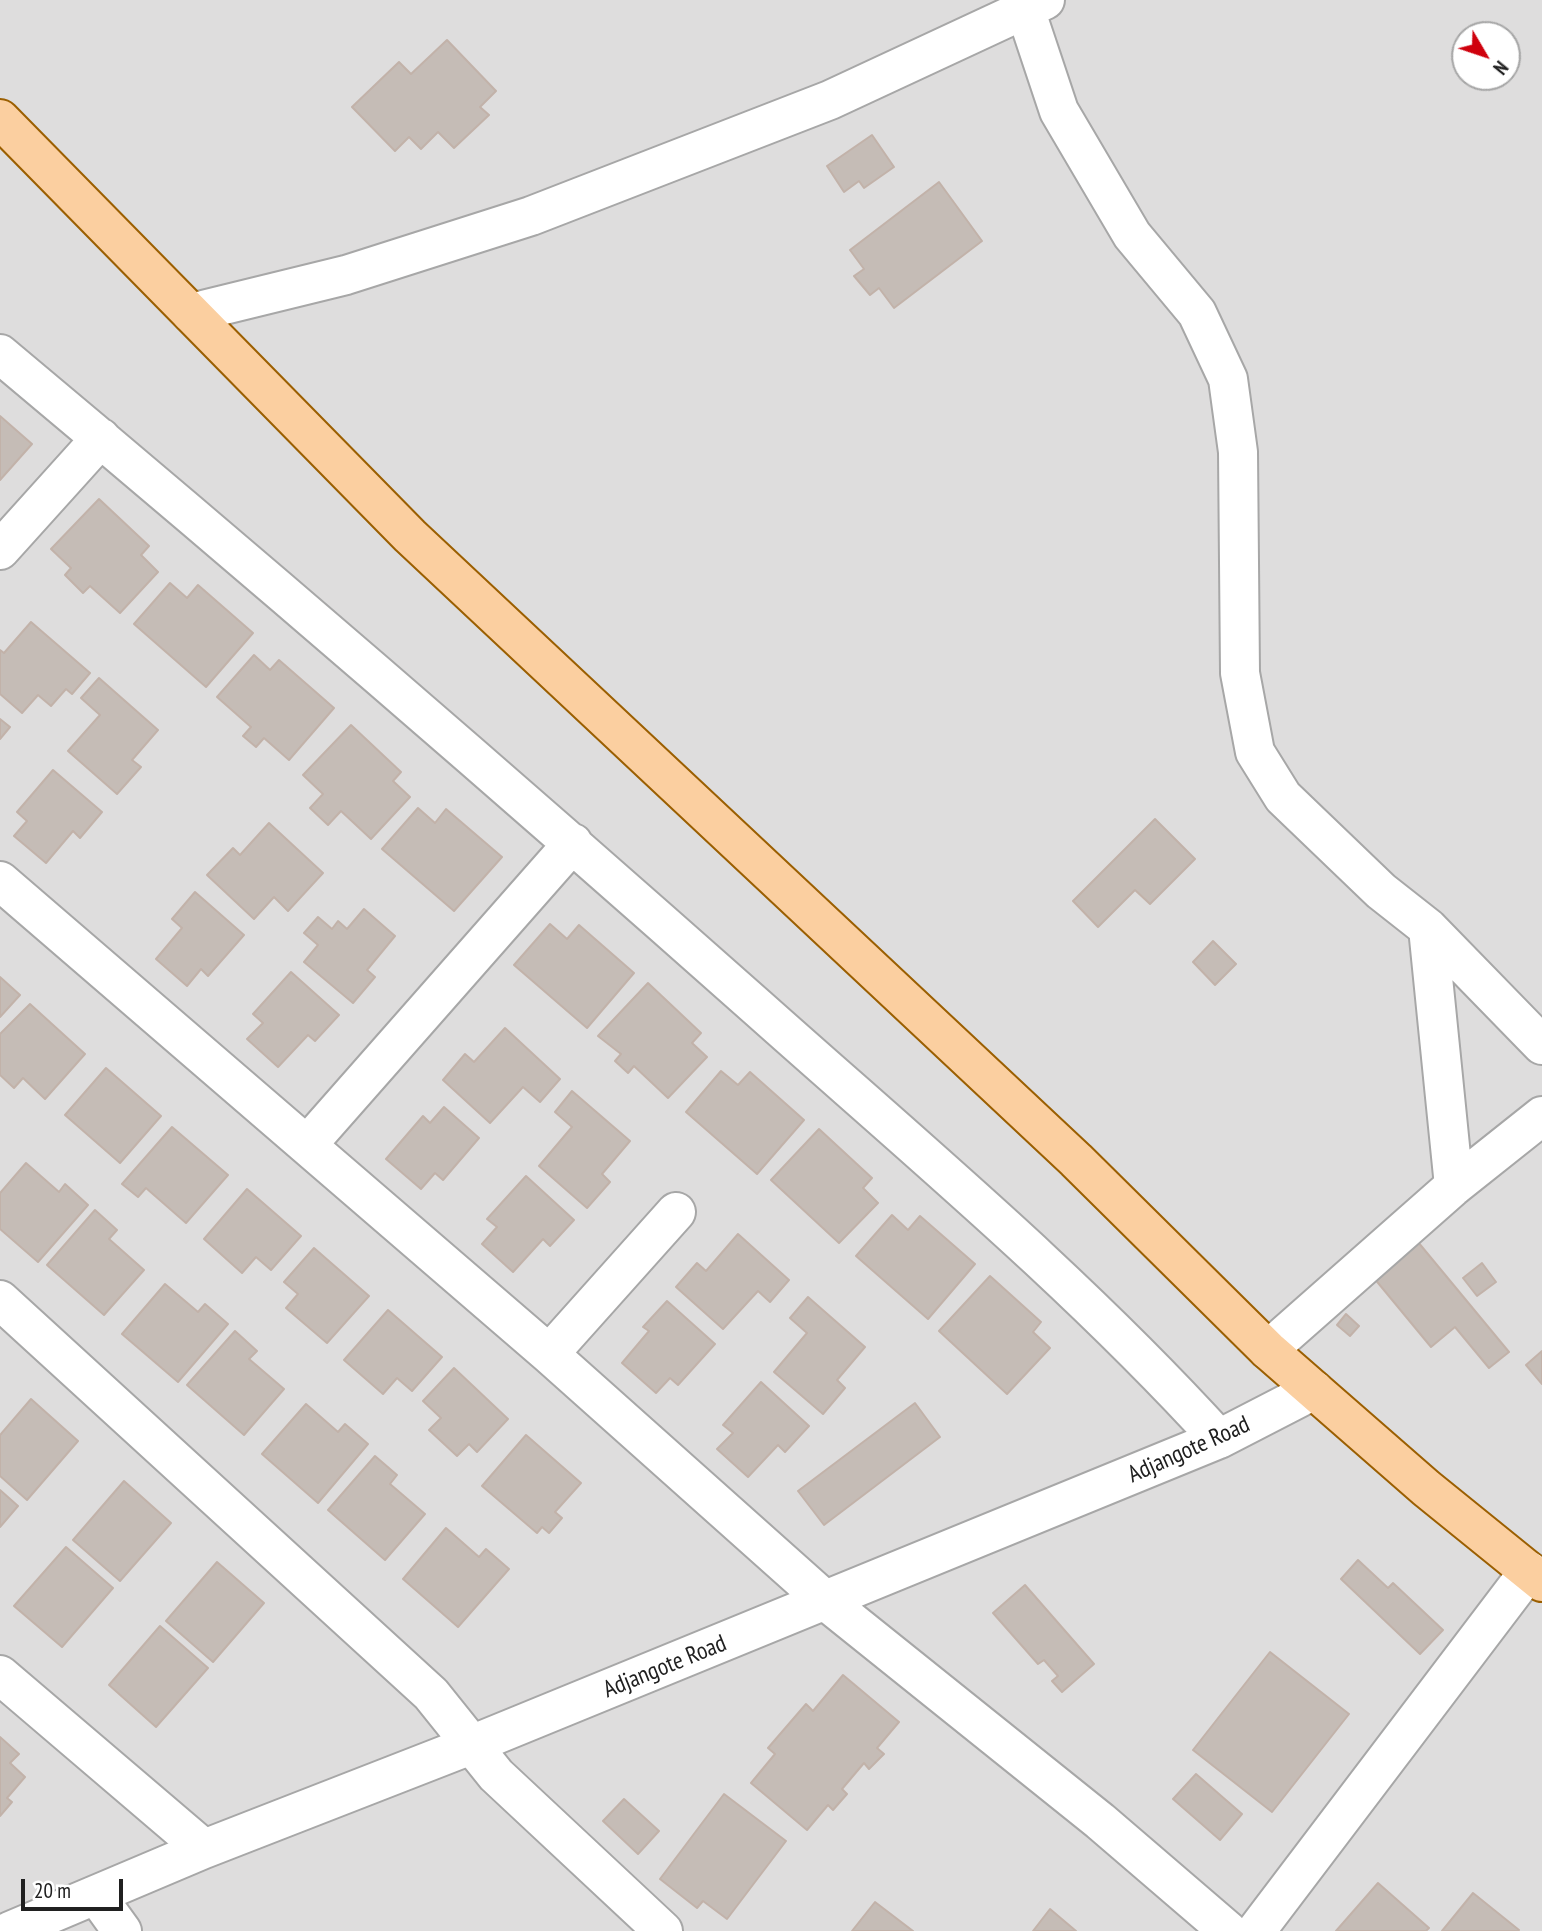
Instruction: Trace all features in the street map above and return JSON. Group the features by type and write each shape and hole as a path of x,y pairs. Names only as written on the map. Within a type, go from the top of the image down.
{"main road":[{"path":"0,119 410,537 1076,1160 1268,1350 1426,1488 1535,1577"}],"street":[{"path":"191,313 346,275 531,216 830,100 1031,3 1059,111 1132,235 1197,313 1228,379 1238,452 1240,673 1255,752 1283,797 1381,891 1428,928 1542,1045"},
{"path":"0,354 573,844 1066,1282 1146,1359 1219,1439"},
{"path":"0,550 101,438"},
{"path":"307,1145 573,844"},
{"path":"0,881 549,1354 827,1602 1100,1821 1228,1931"},
{"path":"1428,928 1454,1186"},
{"path":"1268,1350 1454,1186 1542,1116"},
{"path":"549,1354 676,1212"},
{"path":"6,1318 432,1694 496,1775 663,1931"},
{"name":"Adjangote Road","path":"10,1931 204,1849 827,1602 1219,1439 1314,1390"},
{"path":"1256,1931 1535,1577"},
{"path":"0,1675 204,1849"},
{"path":"96,1895 122,1931"}],"shaded area":[{"path":"0,0 1542,0 1542,1931 0,1931"}],"building":[{"path":"447,40 496,91 480,107 489,115 454,148 438,132 421,149 409,137 395,151 352,107 399,62 411,74"},
{"path":"872,135 894,167 864,188 859,181 844,192 827,166"},
{"path":"939,182 982,241 894,308 879,288 870,295 854,276 864,269 850,250"},
{"path":"0,416 32,444 0,480"},
{"path":"99,499 149,546 141,555 158,572 120,613 90,586 83,593 65,575 71,568 51,549"},
{"path":"170,583 187,598 198,585 253,633 206,687 134,624"},
{"path":"31,622 90,673 72,694 66,689 51,706 38,695 22,713 0,694 0,650 4,653"},
{"path":"254,655 270,670 279,660 334,708 289,760 264,738 256,747 243,736 251,727 217,697"},
{"path":"99,678 158,730 132,760 141,767 117,794 68,751 100,715 81,698"},
{"path":"0,719 10,727 0,739"},
{"path":"351,725 401,772 393,781 410,797 371,839 341,811 328,825 310,808 323,794 303,775"},
{"path":"53,770 102,812 80,838 73,831 46,863 14,836 27,821 17,812"},
{"path":"418,808 435,823 446,809 502,857 454,911 382,849"},
{"path":"1155,819 1195,859 1150,904 1135,890 1098,927 1073,901"},
{"path":"269,823 323,873 288,911 274,897 254,919 207,875 233,848 240,855"},
{"path":"195,892 244,935 208,976 201,969 187,986 156,959 182,928 172,919"},
{"path":"364,909 395,936 367,970 375,977 353,1003 304,962 318,945 304,933 318,917 332,929 338,921 347,929"},
{"path":"550,924 567,939 579,925 634,973 587,1028 514,965"},
{"path":"1213,941 1236,964 1215,985 1193,962"},
{"path":"291,972 339,1015 315,1041 308,1035 278,1067 247,1039 263,1023 253,1014"},
{"path":"0,977 20,995 0,1017"},
{"path":"648,983 701,1033 692,1043 707,1057 668,1098 634,1066 628,1073 615,1061 621,1054 598,1036"},
{"path":"30,1004 85,1054 45,1099 23,1078 14,1088 0,1075 0,1034"},
{"path":"505,1028 560,1079 540,1102 523,1087 490,1123 443,1080 465,1054 474,1062"},
{"path":"106,1068 161,1116 120,1163 65,1115"},
{"path":"721,1071 738,1085 750,1072 804,1120 757,1174 686,1112"},
{"path":"572,1091 630,1141 602,1174 610,1182 587,1208 539,1166 572,1127 555,1112"},
{"path":"444,1107 479,1138 443,1180 435,1173 421,1189 386,1159 423,1116 430,1123"},
{"path":"172,1127 228,1175 186,1223 146,1188 138,1197 122,1184"},
{"path":"819,1129 872,1178 863,1188 878,1203 839,1243 771,1180"},
{"path":"26,1163 59,1192 65,1184 88,1205 38,1262 0,1229 0,1193"},
{"path":"526,1176 574,1220 550,1246 543,1239 513,1272 482,1244 497,1227 487,1219"},
{"path":"247,1189 301,1236 271,1270 256,1257 242,1273 204,1239"},
{"path":"95,1210 117,1230 109,1239 144,1270 104,1315 47,1265"},
{"path":"892,1215 908,1230 920,1216 975,1264 928,1319 856,1256"},
{"path":"738,1234 789,1280 770,1302 758,1291 723,1329 676,1287 697,1263 706,1271"},
{"path":"1413,1236 1509,1352 1489,1368 1455,1327 1431,1347 1369,1272"},
{"path":"314,1248 369,1296 327,1343 286,1308 298,1294 284,1282"},
{"path":"1482,1263 1496,1282 1477,1296 1463,1278"},
{"path":"990,1276 1041,1322 1033,1332 1050,1348 1007,1394 939,1331"},
{"path":"165,1284 198,1312 205,1304 228,1324 178,1382 122,1334"},
{"path":"808,1297 865,1347 837,1380 845,1388 823,1414 774,1372 807,1333 790,1318"},
{"path":"667,1301 715,1344 678,1385 670,1378 656,1393 622,1363 649,1331 643,1327"},
{"path":"388,1310 442,1357 412,1391 397,1378 383,1394 344,1360"},
{"path":"1346,1314 1359,1326 1350,1336 1337,1325"},
{"path":"235,1331 257,1351 249,1359 284,1389 244,1435 187,1385"},
{"path":"1542,1351 1542,1384 1526,1365"},
{"path":"454,1368 508,1419 477,1452 469,1444 457,1456 429,1430 441,1418 423,1401"},
{"path":"761,1382 809,1426 785,1452 778,1445 748,1477 717,1449 733,1433 723,1425"},
{"path":"31,1399 78,1441 27,1500 0,1476 0,1435"},
{"path":"915,1403 940,1437 824,1525 798,1491"},
{"path":"306,1404 338,1432 345,1424 368,1444 318,1503 262,1454"},
{"path":"526,1435 581,1483 555,1512 562,1518 549,1533 542,1527 537,1533 482,1486"},
{"path":"375,1456 397,1475 390,1484 425,1514 385,1560 328,1510"},
{"path":"124,1481 171,1523 120,1581 73,1540"},
{"path":"0,1490 18,1506 0,1527"},
{"path":"446,1528 479,1557 486,1549 509,1569 458,1627 403,1579"},
{"path":"66,1547 113,1588 62,1647 14,1606"},
{"path":"1358,1560 1388,1588 1393,1583 1443,1630 1420,1654 1341,1579"},
{"path":"217,1562 264,1603 213,1662 166,1621"},
{"path":"1025,1585 1094,1664 1062,1692 1052,1681 1058,1676 1044,1660 1038,1664 993,1613"},
{"path":"160,1626 208,1668 156,1727 109,1685"},
{"path":"1270,1652 1349,1714 1272,1812 1193,1750"},
{"path":"843,1675 899,1722 877,1748 884,1754 869,1769 864,1763 842,1789 847,1794 833,1810 828,1805 807,1830 751,1783 775,1754 768,1748 806,1704 813,1711"},
{"path":"0,1737 19,1754 10,1763 25,1777 7,1798 12,1802 0,1816"},
{"path":"1196,1774 1242,1814 1220,1840 1173,1799"},
{"path":"724,1794 786,1841 727,1919 703,1901 697,1908 660,1879"},
{"path":"624,1799 659,1831 638,1854 603,1821"},
{"path":"1378,1883 1429,1928 1426,1931 1336,1931"},
{"path":"1473,1893 1519,1930 1442,1931"},
{"path":"875,1902 913,1931 852,1931"},
{"path":"1050,1909 1076,1931 1033,1931"}]}
